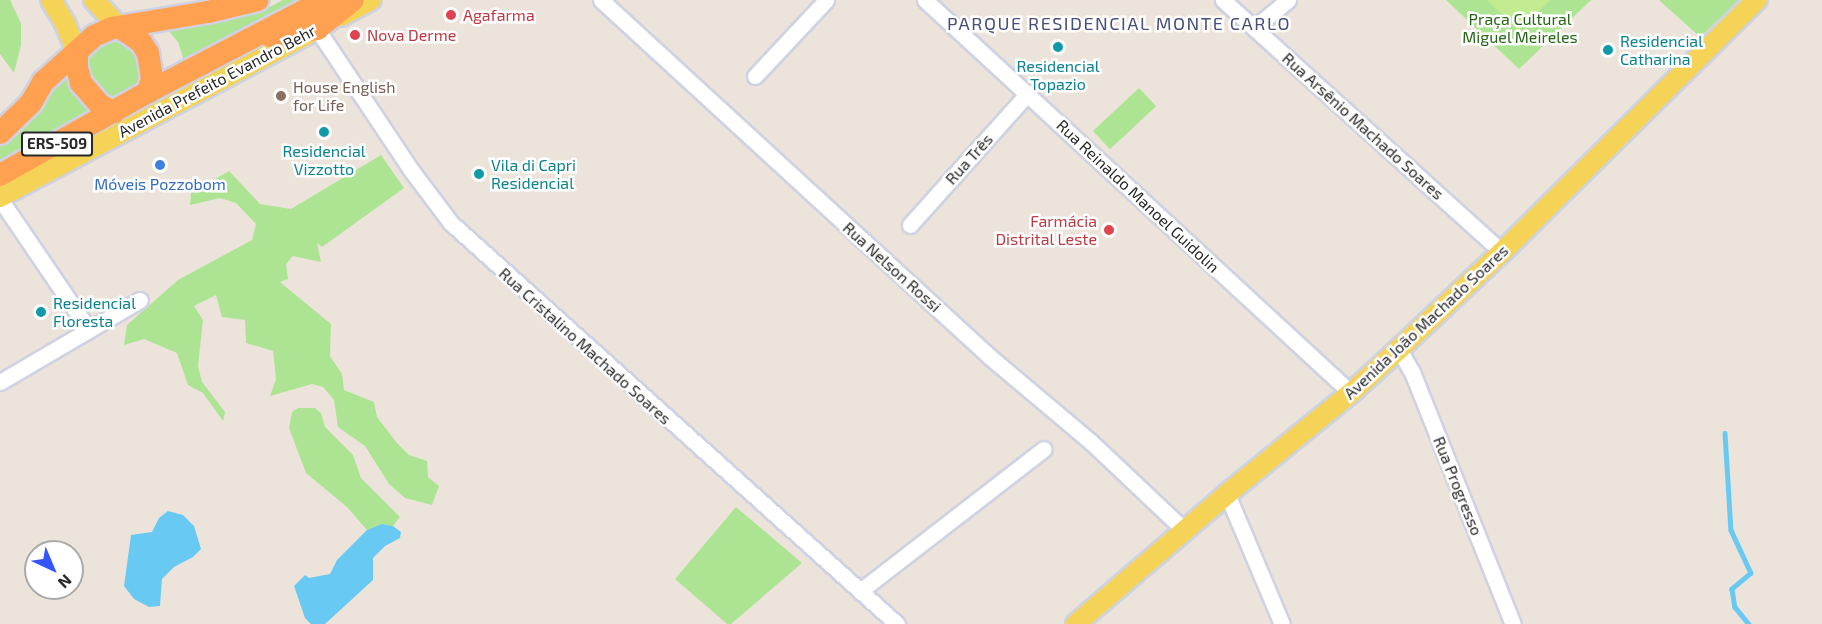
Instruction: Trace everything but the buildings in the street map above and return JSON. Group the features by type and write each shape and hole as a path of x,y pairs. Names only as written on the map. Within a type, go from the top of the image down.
{"highway":[{"name":"ERS-509","path":"0,133 31,103 44,82 94,36 119,27 208,12 258,0"},
{"name":"Avenida Prefeito Evandro Behr","path":"0,175 148,92 325,0"},
{"name":"ERS-509","path":"253,38 317,29 353,0"},
{"path":"119,27 141,42 148,53 152,73 148,92"},
{"path":"77,53 77,68 81,83 100,105 114,112"}],"main road":[{"path":"51,0 65,23 77,53"},
{"path":"94,0 119,27"},
{"name":"ERS-509","path":"208,12 230,0"},
{"name":"Avenida Prefeito Evandro Behr","path":"0,198 371,0"},
{"name":"Avenida João Machado Soares","path":"1086,621 1227,494 1351,393 1399,349 1502,252 1757,0"},
{"name":"ERS-509","path":"0,117 44,82"}],"street":[{"name":"Rua Nelson Rossi","path":"601,0 990,357 1091,442 1185,531"},
{"path":"755,76 826,0"},
{"name":"Rua Reinaldo Manoel Guidolin","path":"925,0 1351,393"},
{"name":"Rua Arsênio Machado Soares","path":"1223,0 1502,252"},
{"path":"1254,28 1288,0"},
{"name":"Rua Cristalino Machado Soares","path":"317,29 411,170 451,223 897,624"},
{"name":"Rua Três","path":"910,225 1028,93"},
{"path":"0,198 88,330"},
{"path":"0,382 140,300"},
{"name":"Rua Progresso","path":"1399,349 1412,372 1513,624"},
{"path":"860,591 1044,449"},
{"path":"1227,494 1282,624"}],"green space":[{"path":"0,0 10,0 21,23 21,45 14,73 0,54"},
{"path":"283,0 311,0 186,67 178,42 162,23 219,22 270,7"},
{"name":"Praça Cultural Miguel Meireles","path":"1446,0 1591,0 1519,69"},
{"path":"1487,0 1550,0 1519,31"},
{"path":"1659,0 1738,0 1738,2 1700,37"},
{"path":"109,42 121,42 131,46 139,54 143,70 139,86 131,94 121,98 109,98 99,94 91,86 87,76 87,64 91,54 99,46"},
{"path":"68,71 77,97 96,114 0,165 0,147 51,86"},
{"path":"1139,88 1156,106 1110,149 1093,131"},
{"path":"381,155 404,188 322,247 317,243 321,262 293,256 286,264 288,279 280,282 331,324 330,356 342,374 344,390 374,402 377,417 397,443 409,455 427,461 428,477 439,486 432,505 405,498 389,484 365,446 338,427 334,400 323,387 312,384 270,396 276,379 273,351 246,343 245,320 222,317 216,295 194,306 203,320 198,366 202,382 225,412 223,421 203,393 188,385 177,353 144,339 124,345 127,325 178,280 252,240 256,224 236,203 220,198 190,205 191,193 229,171 260,204 291,209"},
{"path":"298,408 315,408 321,413 325,427 353,455 361,478 400,517 393,526 382,524 367,530 347,507 306,473 289,428 292,412"},
{"path":"736,507 802,563 731,624 727,624 675,579"}],"water":[{"path":"168,511 183,515 194,526 201,549 193,557 174,567 162,579 160,606 149,607 134,599 124,586 131,535 152,532 159,518"},
{"path":"382,524 393,526 401,532 400,538 385,546 373,558 373,580 325,624 311,624 305,618 294,586 305,575 309,578 330,574 337,560 367,530"}],"waterway":[{"path":"1725,433 1731,530 1751,573 1732,589 1735,607 1749,624"}],"place":[{"name":"Agafarma","path":"451,15"},
{"name":"Nova Derme","path":"355,35"},
{"name":"Residencial Topazio","path":"1058,47"},
{"name":"Residencial Catharina","path":"1608,50"},
{"name":"House English for Life","path":"281,96"},
{"name":"Residencial Vizzotto","path":"324,132"},
{"name":"Móveis Pozzobom","path":"160,165"},
{"name":"Vila di Capri Residencial","path":"479,174"},
{"name":"Farmácia Distrital Leste","path":"1109,230"},
{"name":"Residencial Floresta","path":"41,312"}],"district":[{"name":"PARQUE RESIDENCIAL MONTE CARLO","path":"1119,23"}]}
